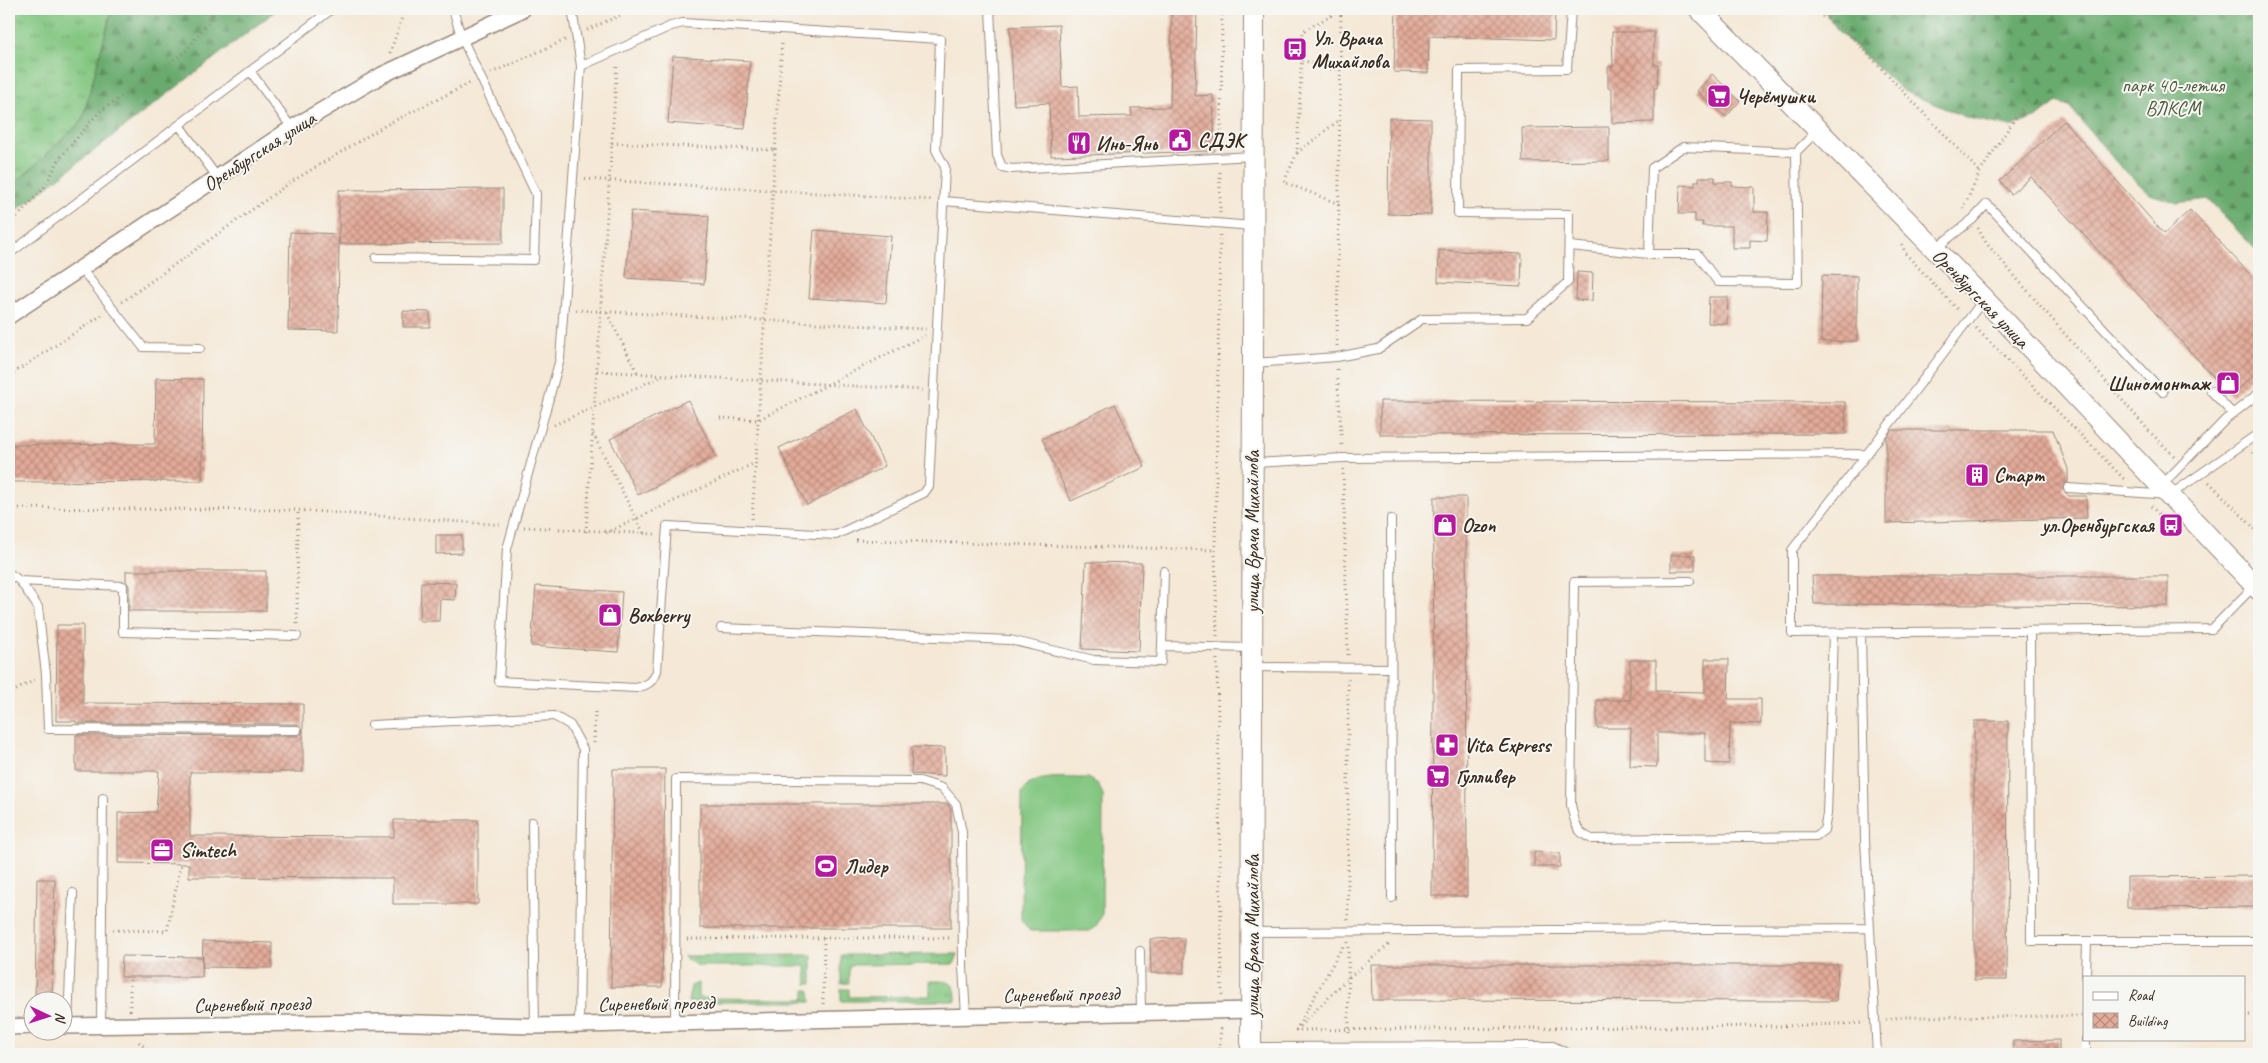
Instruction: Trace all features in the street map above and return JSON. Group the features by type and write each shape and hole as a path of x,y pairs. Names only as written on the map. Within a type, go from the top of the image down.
{"main road":[{"name":"улица Врача Михайлова","path":"1252,1051 1254,9"},
{"name":"Оренбургская улица","path":"1699,9 1984,299 2257,588"}],"street":[{"name":"Оренбургская улица","path":"9,316 80,267 292,128 382,75 461,36 523,9"},
{"name":"Сиреневый проезд","path":"72,1026 382,1022 535,1026 1251,1010"},
{"path":"9,1027 22,1026"}],"lane":[{"path":"9,254 332,9"},
{"path":"376,258 534,260 536,194 461,36 453,9"},
{"path":"572,9 581,66 560,360 507,549 498,680 636,688 647,685 654,680 657,671 666,526 836,535 924,493 929,486 945,167 936,150 940,39 683,23 671,26 581,66"},
{"path":"990,9 997,155 1002,167 1012,169 1253,156"},
{"path":"1253,363 1336,357 1378,349 1422,319 1527,318 1568,282 1569,214 1458,213 1458,147 1459,70 1567,68 1571,9"},
{"path":"250,71 292,128"},
{"path":"179,125 217,177"},
{"path":"1649,254 1652,168 1683,147 1796,152 1818,131"},
{"path":"1570,246 1649,254 1697,254 1718,282 1798,282 1796,152"},
{"path":"944,201 1253,226"},
{"path":"1935,250 1973,219 1987,204 2163,392"},
{"path":"80,267 143,348 200,348"},
{"path":"1984,299 1792,550 1792,633 2212,629 2257,588"},
{"path":"2211,391 2233,414"},
{"path":"2165,490 2184,465 2233,414 2259,393"},
{"path":"2068,488 2165,490 2200,474 2259,433"},
{"path":"1252,463 1343,458 1867,454"},
{"path":"1391,518 1392,898"},
{"path":"721,628 1010,640 1094,660 1161,662 1164,571"},
{"path":"9,573 20,581 38,607 46,674 48,730 296,730"},
{"path":"20,581 123,586 123,632 297,636"},
{"path":"1690,581 1574,582 1571,805 1575,822 1581,834 1592,839 1816,836 1824,830 1827,814 1833,632"},
{"path":"2030,630 2031,941 2259,941"},
{"path":"1861,632 1865,840 1877,1054"},
{"path":"1162,646 1217,647 1252,658 1348,668 1392,668"},
{"path":"372,725 554,716 570,725 583,749 579,1025"},
{"path":"675,1023 676,779 920,781 942,788 956,804 962,832 966,1016"},
{"path":"101,1026 103,798"},
{"path":"532,822 535,1026"},
{"path":"67,990 73,893"},
{"path":"1251,932 1348,933 1870,928"},
{"path":"2086,941 2086,976"},
{"path":"1140,951 1141,1012"},
{"path":"2086,1040 2086,1054"},
{"path":"1252,1051 1289,1047 1553,1046 1569,1054"}],"path":[{"path":"9,223 44,188 60,158 99,112 185,52 209,22 216,9"},
{"path":"382,75 405,9"},
{"path":"9,376 111,309 292,182 386,125 482,78 634,9"},
{"path":"1219,1054 1221,1010 1215,550 1222,9"},
{"path":"1338,204 1284,182 1297,153 1303,31 1341,9"},
{"path":"1341,9 1336,357 1343,458 1348,668 1348,933"},
{"path":"1809,9 1842,27 1980,172"},
{"path":"751,531 782,28"},
{"path":"586,532 618,50"},
{"path":"1302,60 1340,72"},
{"path":"1963,208 1980,172 2029,97"},
{"path":"1297,153 1340,119"},
{"path":"2236,204 2259,132"},
{"path":"612,143 775,150"},
{"path":"573,178 944,201"},
{"path":"1973,219 1986,243 2149,431 2184,465"},
{"path":"563,309 607,313 937,330"},
{"path":"607,313 638,374"},
{"path":"720,418 758,420 937,330"},
{"path":"597,371 934,390"},
{"path":"540,432 663,375"},
{"path":"592,434 644,534"},
{"path":"605,533 755,463"},
{"path":"2200,474 2259,533"},
{"path":"9,508 298,510 586,532 666,535"},
{"path":"297,636 298,510"},
{"path":"852,540 1215,550"},
{"path":"9,697 14,691 46,674"},
{"path":"103,930 167,931 181,864"},
{"path":"1295,1030 1348,978 1404,932"},
{"path":"824,938 824,1020"},
{"path":"676,939 963,938"},
{"path":"1289,1047 1295,1030 1348,938 1349,1048"},
{"path":"130,977 130,1025"},
{"path":"2246,1016 2259,1015"},
{"path":"1295,1030 1781,1026 1875,1022 1899,1017 2083,1016"}],"green space":[{"path":"9,9 112,9 82,121 9,189"},
{"path":"112,9 278,9 9,216 9,189 82,121"},
{"name":"парк 40-летия ВЛКСМ","path":"1823,9 2259,9 2259,253 2207,199 2177,203 2150,194 2117,163 2069,106 2057,102 2037,117 2011,127 1968,118 1903,91 1839,32"},
{"path":"1088,778 1098,784 1103,795 1102,914 1100,920 1088,931 1030,931 1021,920 1022,793 1027,786 1042,779"},
{"path":"958,954 954,964 849,965 849,983 841,984 841,955"},
{"path":"812,955 812,984 807,984 806,966 699,966 687,960 684,956"},
{"path":"930,981 941,981 953,985 956,1001 841,1001 841,989 849,989 849,997 930,996"},
{"path":"698,983 698,998 805,999 805,990 810,990 811,1002 688,1002 691,986"}],"building":[{"path":"1172,9 1197,9 1195,96 1213,95 1215,151 1051,156 1049,103 1014,105 1010,27 1059,25 1062,87 1078,86 1079,117 1132,116 1131,108 1170,107"},
{"path":"1396,9 1555,9 1554,40 1429,36 1428,73 1394,72"},
{"path":"1612,32 1654,32 1654,65 1658,65 1657,88 1654,88 1654,122 1612,123 1612,88 1608,88 1608,67 1613,67"},
{"path":"673,56 750,61 745,129 668,123"},
{"name":"Черёмушки","path":"1712,74 1740,101 1726,117 1697,91"},
{"path":"1389,118 1431,119 1431,215 1388,214"},
{"path":"2064,121 2164,234 2190,210 2259,284 2259,370 2231,396 2031,177 2011,194 2000,181"},
{"path":"1609,127 1609,161 1523,162 1522,128"},
{"path":"1699,177 1715,177 1715,182 1732,182 1732,186 1754,187 1754,212 1768,212 1767,241 1750,240 1750,248 1732,248 1732,226 1702,226 1703,222 1695,222 1695,214 1679,214 1680,185 1695,186 1695,181 1699,181"},
{"path":"503,189 503,243 339,244 339,236 338,331 288,330 290,232 339,234 339,190"},
{"path":"631,211 709,216 704,284 626,278"},
{"path":"814,230 891,236 886,303 809,298"},
{"path":"1439,250 1522,254 1521,286 1438,282"},
{"path":"1577,272 1593,273 1592,301 1576,300"},
{"path":"1822,275 1857,276 1857,341 1821,342"},
{"path":"1709,297 1728,297 1727,324 1708,323"},
{"path":"403,311 430,312 430,327 403,327"},
{"path":"156,378 203,379 202,481 9,482 9,445 155,444"},
{"path":"688,400 716,456 638,495 610,439"},
{"path":"1380,401 1845,402 1846,434 1380,435"},
{"path":"1115,404 1145,467 1071,501 1042,439"},
{"path":"857,409 885,466 807,505 779,448"},
{"name":"Старт","path":"1892,430 2053,430 2068,469 2068,482 2064,484 2063,490 2069,496 2086,496 2087,518 1886,523 1886,438"},
{"path":"1434,497 1466,497 1467,896 1432,896"},
{"path":"436,535 462,535 462,553 436,554"},
{"path":"1671,555 1695,555 1695,571 1671,571"},
{"path":"1086,562 1142,563 1139,651 1082,649"},
{"path":"126,571 266,571 266,611 129,611 129,586 126,581"},
{"path":"1812,576 2168,576 2168,606 1814,604"},
{"path":"421,582 456,583 455,600 440,599 439,621 420,621"},
{"path":"536,586 622,592 618,652 531,646"},
{"path":"57,625 83,625 83,703 303,704 303,730 297,724 76,723 76,721 56,721"},
{"path":"1705,659 1729,659 1728,699 1761,699 1761,724 1730,723 1729,764 1705,763 1705,733 1657,733 1657,767 1630,766 1631,728 1597,728 1597,700 1630,700 1630,660 1656,660 1656,691 1705,692"},
{"path":"1974,721 2008,721 2007,980 1974,980"},
{"path":"303,730 303,772 190,772 190,836 394,837 394,820 478,820 478,904 393,904 393,878 189,877 189,864 118,863 118,813 156,812 159,771 76,771 76,735 297,736"},
{"path":"912,747 945,748 945,776 911,774"},
{"path":"613,769 665,769 662,987 611,987"},
{"name":"Лидер","path":"700,804 948,804 951,809 951,928 700,928"},
{"path":"1534,852 1560,853 1560,867 1534,867"},
{"path":"2259,876 2259,907 2127,908 2127,877"},
{"path":"37,879 55,879 52,990 35,990"},
{"path":"1184,938 1184,973 1151,973 1150,939"},
{"path":"203,941 272,943 272,968 202,967"},
{"path":"122,956 203,957 202,977 121,977"},
{"path":"1371,965 1838,965 1836,1001 1372,1000"},
{"path":"2059,1040 2059,1054 2013,1054 2013,1041"}],"place":[{"name":"Ул. Врача Михайлова","path":"1295,49"},
{"name":"Черёмушки","path":"1719,96"},
{"name":"СДЭК","path":"1180,140"},
{"name":"Инь-Янь","path":"1079,143"},
{"name":"Шиномонтаж","path":"2228,383"},
{"name":"Старт","path":"1977,475"},
{"name":"Ozon","path":"1445,525"},
{"name":"ул.Оренбургская","path":"2171,525"},
{"name":"Boxberry","path":"610,615"},
{"name":"Vita Express","path":"1447,745"},
{"name":"Гулливер","path":"1438,776"},
{"name":"Simtech","path":"162,850"},
{"name":"Лидер","path":"826,866"}]}
